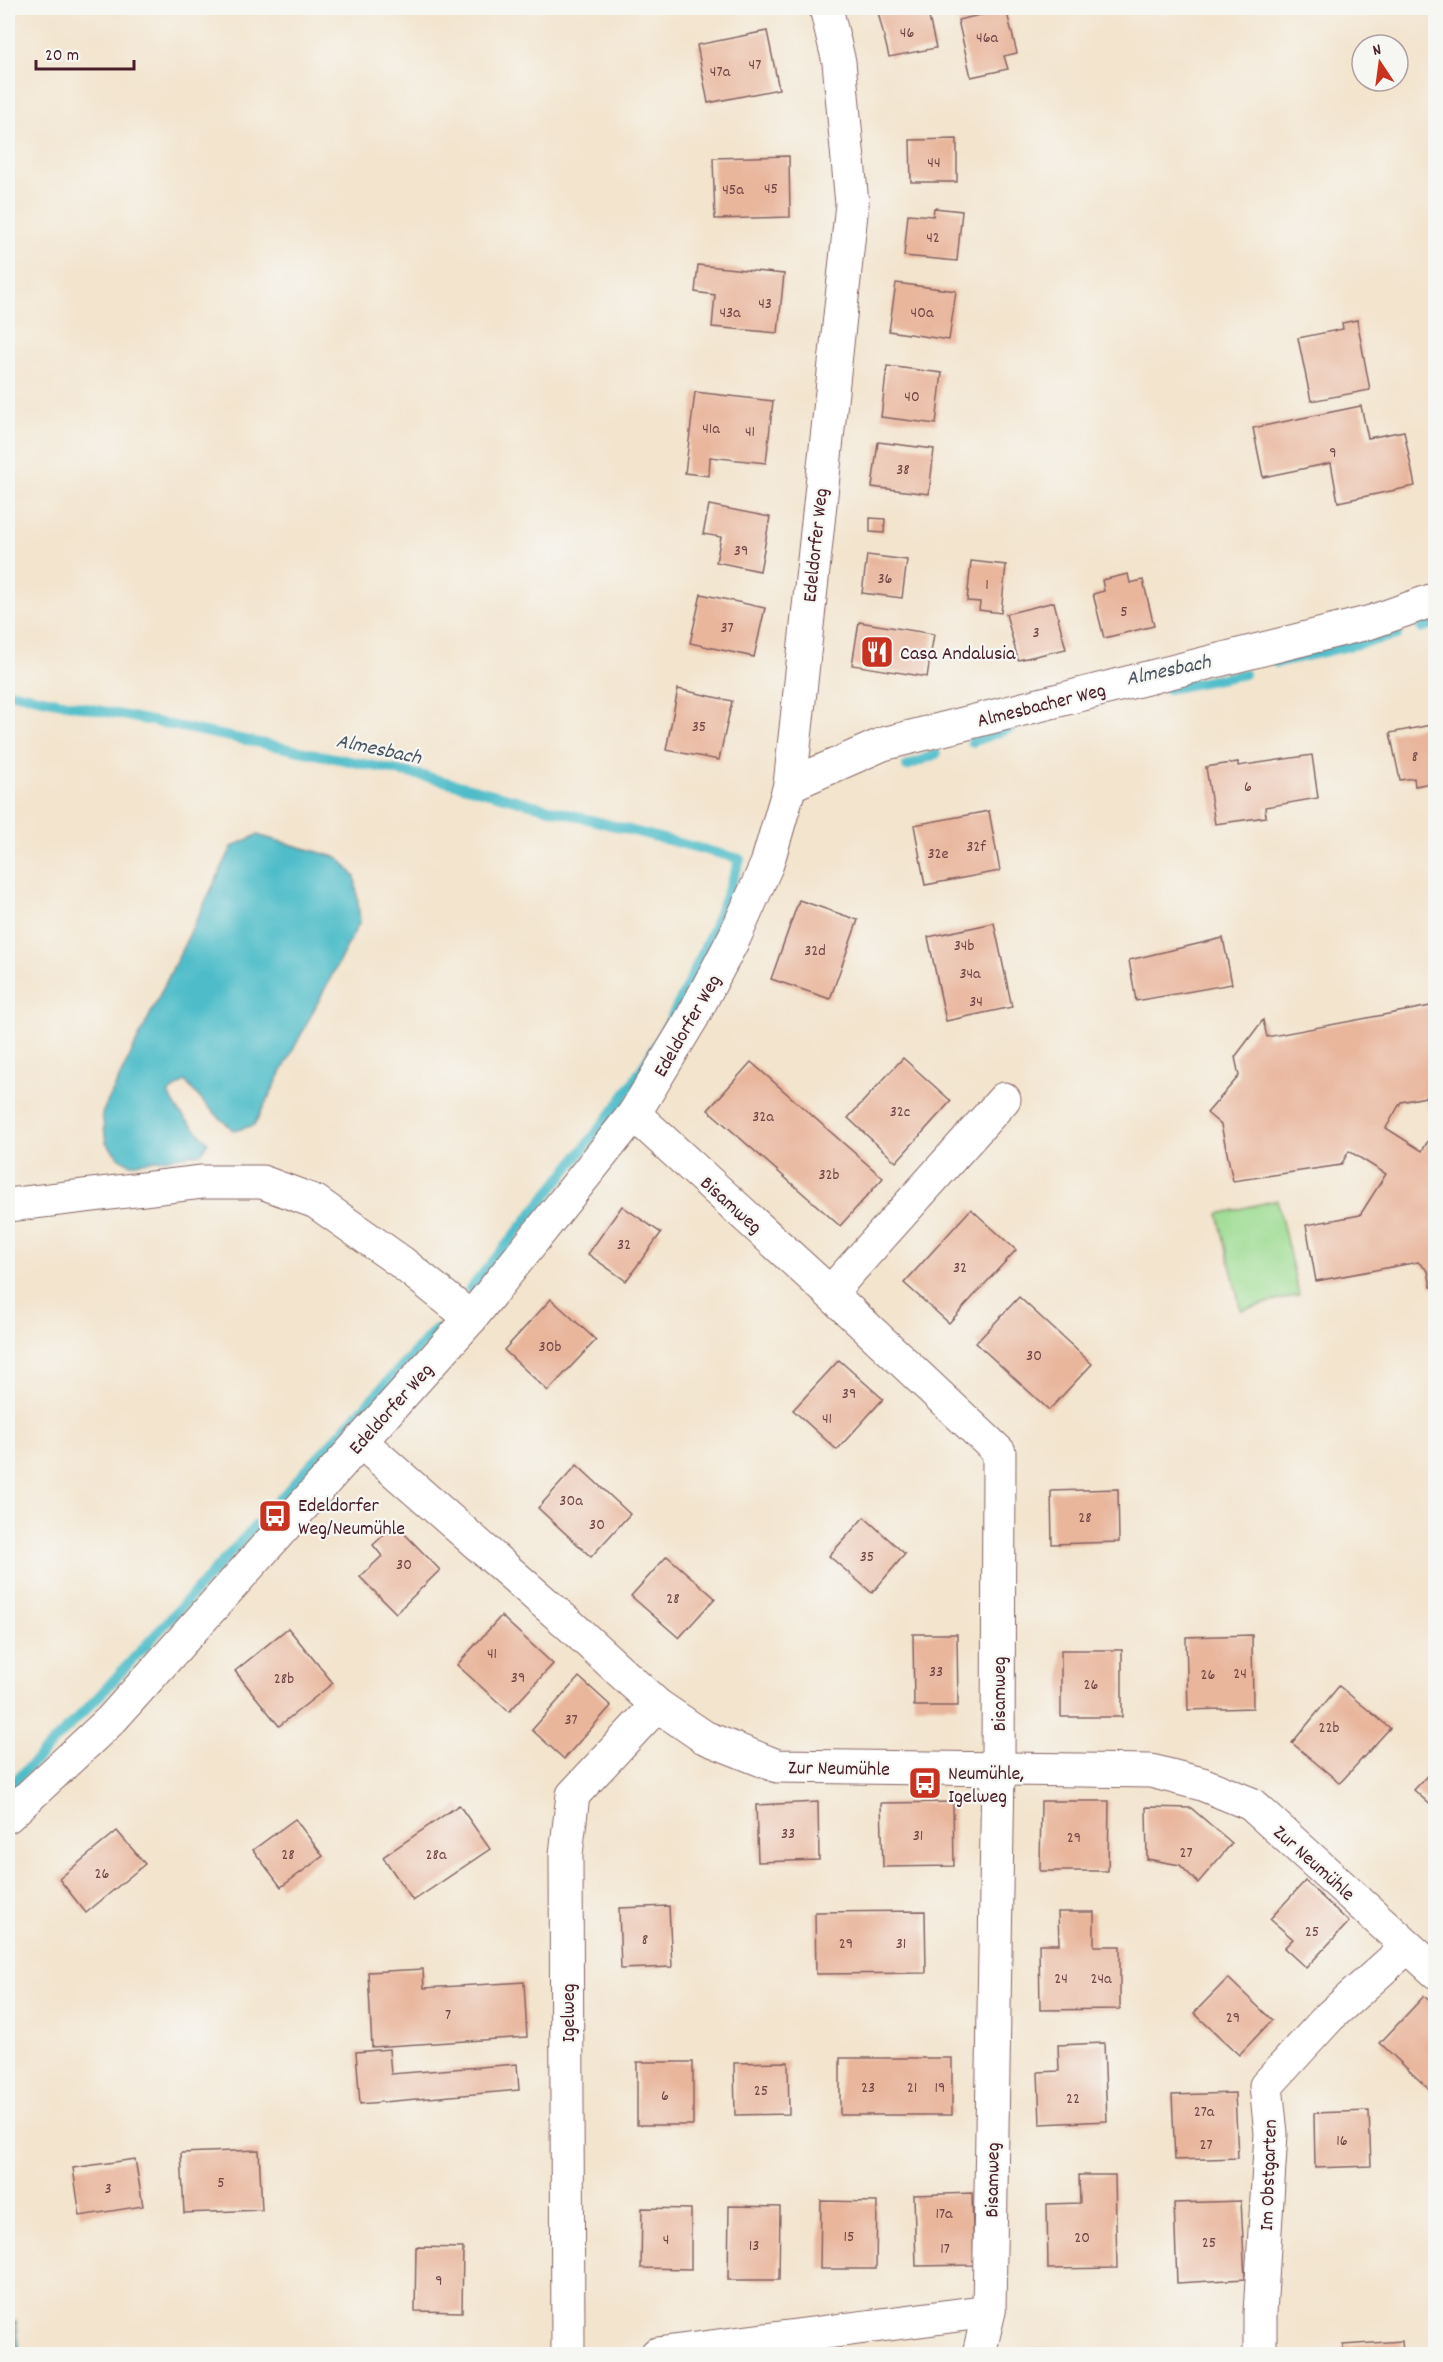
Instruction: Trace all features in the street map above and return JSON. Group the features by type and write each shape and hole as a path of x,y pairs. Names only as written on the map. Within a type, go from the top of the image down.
{"street":[{"name":"Edeldorfer Weg","path":"8,1816 111,1720 471,1318 634,1114 692,1018 735,936 767,864 790,785 852,204 839,62 826,8"},
{"name":"Almesbacher Weg","path":"790,785 883,744 1371,622 1436,599"},
{"path":"830,1293 1004,1099"},
{"name":"Bisamweg","path":"634,1114 830,1293 999,1452 998,1770 989,2311 979,2355"},
{"path":"8,1205 202,1182 262,1182 316,1202 401,1262 471,1318"},
{"name":"Zur Neumühle","path":"360,1442 562,1618 657,1705 704,1737 777,1766 1151,1771 1202,1784 1251,1804 1436,1972"},
{"name":"Igelweg","path":"568,2355 566,1854 573,1795 657,1705"},
{"name":"Im Obstgarten","path":"1260,2355 1260,2313 1271,2133 1266,2086 1329,2017 1407,1947"},
{"path":"657,2355 989,2311"}],"green space":[{"path":"1277,1200 1299,1295 1241,1310 1218,1214"}],"water":[{"path":"257,835 339,858 355,877 360,921 254,1125 234,1131 204,1103 185,1081 168,1094 180,1113 208,1142 201,1153 130,1164 119,1158 106,1142 102,1113 232,847"},
{"path":"16,2322 20,2354 8,2354 8,2323"}],"building":[{"path":"877,8 945,8 928,13 936,48 889,57"},
{"path":"1006,9 1017,53 1004,56 1008,69 971,77 958,20"},
{"path":"767,31 779,89 708,103 697,45"},
{"path":"957,139 957,182 911,182 910,140"},
{"path":"789,156 790,217 715,219 713,158"},
{"path":"934,208 962,211 957,261 904,256 908,214 933,216"},
{"path":"698,265 784,274 778,333 712,327 715,295 695,292"},
{"path":"896,283 956,291 949,340 889,331"},
{"path":"1357,320 1370,390 1311,401 1298,338 1343,329 1342,323"},
{"path":"887,366 942,373 936,424 881,417"},
{"path":"695,392 773,401 766,463 710,457 709,476 685,473"},
{"path":"1361,406 1368,438 1404,431 1415,486 1338,502 1331,463 1263,477 1253,428"},
{"path":"878,442 934,449 929,494 872,487"},
{"path":"709,505 770,517 760,571 716,562 721,537 703,534"},
{"path":"870,518 885,519 884,533 870,532"},
{"path":"867,555 907,560 902,598 862,593"},
{"path":"971,561 1006,565 1001,613 979,610 980,602 967,601"},
{"path":"1128,574 1130,583 1143,580 1154,626 1104,638 1093,594 1104,591 1102,580"},
{"path":"701,594 765,608 754,657 690,643"},
{"path":"1054,602 1066,649 1018,660 1006,614"},
{"path":"859,622 934,634 927,677 852,665"},
{"path":"678,689 732,701 719,760 666,750"},
{"path":"1436,724 1436,782 1415,786 1414,778 1400,780 1390,733"},
{"path":"1312,755 1318,798 1265,807 1266,817 1215,824 1206,767 1238,762 1238,766"},
{"path":"989,811 1000,871 925,885 914,825"},
{"path":"799,900 858,920 830,999 771,979"},
{"path":"994,923 1012,1007 946,1021 928,937"},
{"path":"1223,938 1232,984 1136,1001 1129,960"},
{"path":"1436,1005 1436,1286 1431,1287 1428,1271 1418,1262 1316,1281 1306,1225 1360,1215 1386,1174 1349,1151 1341,1165 1233,1181 1221,1125 1207,1113 1239,1076 1235,1057 1263,1020 1267,1037","holes":["1426,1097 1434,1131 1422,1151 1386,1128 1401,1102"]},
{"path":"903,1058 951,1101 896,1162 848,1118"},
{"path":"751,1062 883,1178 840,1226 708,1110"},
{"path":"622,1206 661,1233 626,1281 588,1254"},
{"path":"971,1209 1016,1250 949,1323 904,1283"},
{"path":"1019,1297 1092,1364 1049,1410 976,1343"},
{"path":"551,1299 596,1340 548,1391 504,1350"},
{"path":"839,1360 883,1399 837,1450 793,1410"},
{"path":"577,1465 630,1514 591,1557 538,1508"},
{"path":"1118,1489 1119,1542 1052,1544 1051,1491"},
{"path":"864,1517 905,1554 872,1593 829,1556"},
{"path":"395,1524 440,1570 396,1613 360,1577 382,1556 373,1545"},
{"path":"667,1556 715,1598 679,1638 631,1596"},
{"path":"501,1616 553,1664 509,1712 457,1665"},
{"path":"288,1628 333,1683 279,1726 235,1671"},
{"path":"913,1634 957,1634 958,1706 914,1706"},
{"path":"1252,1635 1253,1708 1188,1710 1186,1637"},
{"path":"1061,1650 1122,1650 1122,1717 1061,1717"},
{"path":"579,1677 611,1706 564,1759 532,1730"},
{"path":"1339,1686 1390,1728 1340,1783 1292,1743"},
{"path":"1436,1766 1436,1810 1414,1790"},
{"path":"1041,1801 1109,1801 1108,1871 1040,1871"},
{"path":"818,1802 819,1860 758,1862 756,1805"},
{"path":"953,1802 954,1866 883,1867 881,1803"},
{"path":"459,1805 490,1849 413,1901 383,1857"},
{"path":"1146,1807 1191,1808 1232,1843 1198,1883 1180,1865 1147,1859"},
{"path":"295,1819 323,1856 281,1887 253,1850"},
{"path":"117,1831 145,1864 86,1913 59,1879"},
{"path":"1305,1881 1349,1922 1306,1968 1284,1948 1293,1939 1270,1919"},
{"path":"669,1906 672,1967 621,1969 619,1908"},
{"path":"925,1911 926,1973 816,1974 815,1912"},
{"path":"1058,1912 1094,1912 1094,1946 1120,1946 1120,2009 1040,2010 1039,1944 1059,1944"},
{"path":"423,1969 424,1988 524,1982 527,2037 372,2047 368,1972"},
{"path":"1228,1978 1272,2020 1239,2055 1194,2013"},
{"path":"1424,1996 1436,2007 1436,2096 1380,2043"},
{"path":"1104,2043 1107,2121 1040,2124 1038,2072 1059,2071 1058,2045"},
{"path":"389,2049 391,2074 517,2064 519,2090 360,2104 356,2052"},
{"path":"840,2058 952,2058 952,2115 840,2115"},
{"path":"637,2062 693,2062 693,2125 637,2125"},
{"path":"788,2062 789,2114 735,2115 734,2063"},
{"path":"1235,2093 1238,2158 1175,2160 1172,2095"},
{"path":"1369,2111 1371,2166 1315,2168 1314,2113"},
{"path":"259,2150 262,2210 184,2213 181,2153"},
{"path":"135,2159 143,2206 80,2216 73,2168"},
{"path":"1079,2175 1115,2175 1117,2268 1048,2269 1047,2204 1080,2203"},
{"path":"972,2193 974,2265 916,2266 914,2195"},
{"path":"821,2201 877,2202 876,2269 820,2269"},
{"path":"1241,2201 1245,2279 1177,2283 1174,2203"},
{"path":"729,2206 780,2207 779,2280 728,2280"},
{"path":"642,2208 691,2209 691,2269 641,2268"},
{"path":"416,2247 463,2248 462,2312 415,2311"},
{"path":"1402,2341 1403,2354 1343,2354 1343,2345"},
{"path":"1017,2350 1106,2352 1106,2354 1017,2354"}],"waterway":[{"name":"Almesbach","path":"1421,628 1436,623"},
{"name":"Almesbach","path":"1277,663 1397,635"},
{"name":"Almesbach","path":"1168,689 1244,674"},
{"name":"Almesbach","path":"8,692 428,777 740,859 703,952 673,1014 639,1073 547,1196 470,1289"},
{"name":"Almesbach","path":"972,742 1012,727"},
{"name":"Almesbach","path":"907,766 936,754"},
{"path":"9,1787 99,1696 436,1329"}],"place":[{"name":"Casa Andalusia","path":"877,652"},
{"name":"Edeldorfer Weg/Neumühle","path":"275,1516"},
{"name":"Neumühle, Igelweg","path":"925,1783"}]}
